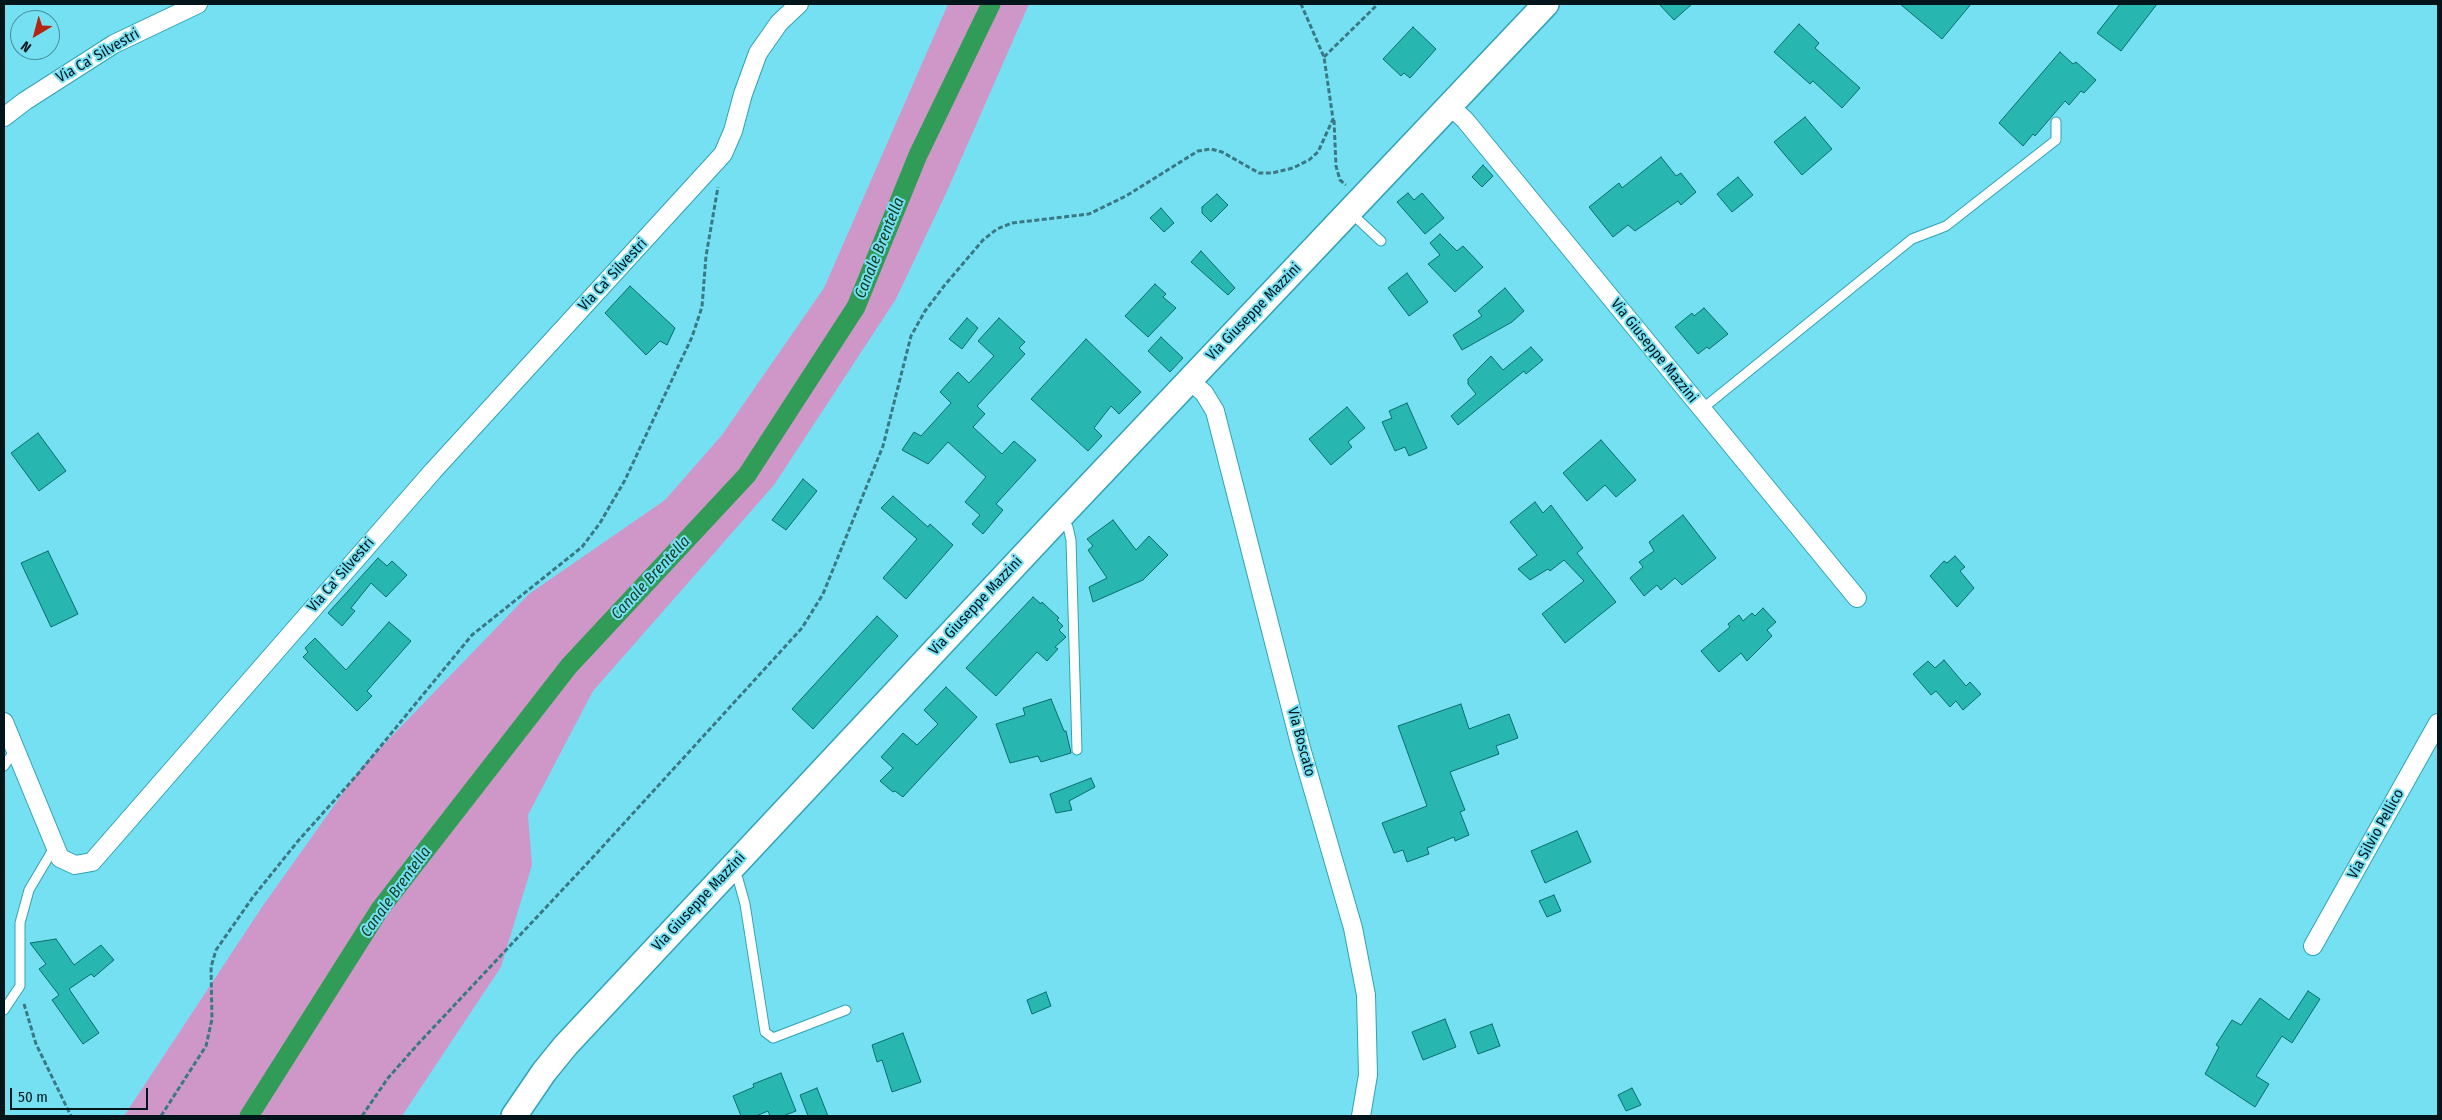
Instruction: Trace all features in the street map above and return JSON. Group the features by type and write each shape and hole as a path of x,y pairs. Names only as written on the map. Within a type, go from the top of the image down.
{"main road":[{"name":"Via Giuseppe Mazzini","path":"514,1116 544,1072 566,1045 1059,518 1546,4"}],"street":[{"name":"Via Ca' Silvestri","path":"4,117 24,101 114,44 198,4"},
{"name":"Via Ca' Silvestri","path":"4,722 60,858 75,865 92,862 432,471 718,160 727,146 733,131 743,94 758,53 779,23 799,4"},
{"name":"Via Giuseppe Mazzini","path":"1450,106 1465,120 1857,598"},
{"name":"Via Boscato","path":"1189,380 1204,393 1214,411 1301,748 1353,928 1366,995 1368,1075 1361,1116"},
{"name":"Via Silvio Pellico","path":"2313,946 2438,723"}],"lane":[{"path":"1702,409 1912,239 1946,226 2056,140 2056,122"},
{"path":"1355,206 1381,241"},
{"path":"1059,518 1068,527 1071,540 1077,750"},
{"path":"4,766 16,750"},
{"path":"4,1010 20,986 20,923 29,890 55,845"},
{"path":"729,870 738,879 745,904 765,1032 773,1038 846,1010"}],"path":[{"path":"1301,4 1324,57 1334,119 1336,166 1340,180 1355,206"},
{"path":"1324,57 1378,4"},
{"path":"362,1116 388,1078 418,1044 595,855 802,628 823,594 880,455 911,336 939,292 983,240 997,229 1012,223 1089,214 1126,196 1198,151 1210,149 1222,152 1259,173 1272,173 1293,168 1309,160 1318,152 1334,119"},
{"path":"161,1116 206,1046 212,1019 211,967 216,950 253,897 472,635 582,547 600,523 620,489 692,337 702,307 707,247 722,169 718,160"},
{"path":"20,986 36,1044 71,1116"}],"shaded area":[{"path":"948,4 1029,4 948,189 896,299 774,485 593,691 528,815 532,865 501,967 402,1116 124,1116 262,907 360,769 529,594 665,500 722,435 824,288"}],"building":[{"path":"1659,4 1692,4 1674,20"},
{"path":"1900,4 1971,4 1942,39"},
{"path":"2120,4 2157,4 2121,51 2097,33"},
{"path":"1799,24 1819,43 1815,48 1860,88 1842,108 1813,81 1810,84 1774,52"},
{"path":"1413,27 1436,49 1410,78 1404,73 1401,76 1383,59"},
{"path":"2060,52 2073,64 2076,62 2096,80 2084,93 2081,91 2069,105 2065,101 2035,136 2033,134 2023,146 1999,123"},
{"path":"1805,117 1832,149 1802,175 1774,142"},
{"path":"1661,157 1676,176 1681,173 1696,192 1681,205 1678,201 1635,231 1628,225 1613,237 1589,207 1619,183 1622,188"},
{"path":"1483,165 1493,176 1482,187 1472,177"},
{"path":"1738,177 1753,195 1732,212 1717,194"},
{"path":"1408,193 1414,200 1422,193 1444,218 1425,234 1397,202"},
{"path":"1217,194 1228,205 1211,222 1202,213 1202,207"},
{"path":"1161,208 1174,223 1164,232 1150,218"},
{"path":"1440,234 1457,251 1463,246 1483,267 1455,292 1428,264 1440,255 1430,243"},
{"path":"1201,251 1235,288 1228,295 1191,262"},
{"path":"1407,273 1428,302 1409,316 1388,288"},
{"path":"1155,284 1166,294 1163,297 1176,308 1148,337 1125,316"},
{"path":"630,286 675,328 667,345 660,341 646,355 605,313"},
{"path":"1505,288 1524,311 1512,322 1462,350 1453,335 1482,316 1478,311"},
{"path":"1704,308 1728,334 1709,349 1707,347 1698,354 1675,327 1692,313 1694,316"},
{"path":"967,318 978,328 962,349 949,339"},
{"path":"999,318 1025,342 1019,348 1025,354 977,406 985,414 973,427 1002,454 1014,441 1036,460 996,504 1003,510 983,534 972,524 980,515 965,502 986,477 948,442 928,464 902,450 914,432 921,436 951,403 940,392 958,372 969,383 994,356 978,341"},
{"path":"1161,337 1183,358 1170,372 1148,351"},
{"path":"1086,339 1141,392 1119,414 1111,406 1094,428 1102,436 1088,451 1031,399"},
{"path":"1531,347 1543,360 1526,374 1524,371 1458,425 1451,416 1476,394 1468,384 1468,379 1491,356 1503,370"},
{"path":"1407,403 1427,448 1409,456 1405,447 1395,451 1382,422 1392,418 1389,411"},
{"path":"1347,407 1365,428 1348,442 1352,447 1331,465 1309,439"},
{"path":"38,433 66,471 39,491 11,453"},
{"path":"1601,440 1636,480 1616,497 1605,485 1587,501 1563,473"},
{"path":"803,479 817,491 786,530 772,520"},
{"path":"893,496 928,527 930,524 953,545 906,599 883,578 917,539 881,508"},
{"path":"1535,502 1543,513 1551,505 1583,548 1577,553 1616,602 1565,643 1542,614 1584,581 1564,560 1550,571 1548,569 1530,580 1518,569 1537,555 1510,522"},
{"path":"1683,515 1716,558 1682,585 1675,578 1661,590 1657,585 1644,596 1630,578 1643,567 1639,562 1654,551 1649,542"},
{"path":"1113,520 1136,550 1149,536 1168,555 1143,580 1093,602 1089,587 1107,578 1088,550 1093,546 1087,539"},
{"path":"48,551 78,614 51,627 21,563"},
{"path":"1955,556 1965,567 1960,571 1974,588 1957,607 1930,576 1944,561 1947,563"},
{"path":"378,558 387,566 392,561 407,575 386,597 371,583 351,608 355,611 342,626 328,613"},
{"path":"1033,597 1041,604 1042,602 1059,618 1057,620 1063,626 1059,630 1066,637 1055,647 1058,649 1047,661 1037,652 996,696 966,668"},
{"path":"1763,608 1776,622 1767,630 1772,636 1747,661 1741,653 1719,672 1701,651 1730,627 1728,624 1739,615 1743,621 1752,613 1755,616"},
{"path":"877,616 898,636 813,729 792,709"},
{"path":"389,622 411,641 367,691 372,696 357,711 303,657 308,652 305,648 315,638 346,670"},
{"path":"1944,660 1966,686 1970,682 1981,694 1963,710 1956,701 1950,707 1936,691 1931,695 1913,674 1928,661 1935,668"},
{"path":"946,687 977,717 903,797 895,791 893,792 880,781 893,768 881,757 903,733 917,745 938,724 924,710"},
{"path":"1051,699 1064,731 1066,731 1071,753 1041,762 1038,756 1010,763 996,724 1025,715 1023,708"},
{"path":"1461,704 1469,729 1509,714 1518,738 1496,746 1499,754 1450,772 1465,810 1460,812 1469,835 1455,841 1454,837 1427,848 1429,854 1407,862 1403,850 1394,853 1382,823 1427,806 1398,726"},
{"path":"1091,778 1095,787 1069,801 1072,810 1056,813 1050,794"},
{"path":"1577,831 1591,862 1545,883 1531,851"},
{"path":"1554,895 1561,911 1547,917 1539,901"},
{"path":"56,939 74,965 101,945 114,960 94,977 91,974 69,989 99,1033 83,1044 52,1000 59,995 39,969 46,964 30,943"},
{"path":"2308,991 2320,999 2292,1043 2282,1036 2256,1076 2269,1084 2255,1107 2205,1074 2219,1047 2216,1045 2232,1020 2241,1025 2260,998 2289,1020"},
{"path":"1046,992 1051,1006 1032,1014 1027,1000"},
{"path":"1445,1019 1456,1047 1423,1060 1412,1032"},
{"path":"1492,1024 1500,1046 1478,1054 1470,1032"},
{"path":"903,1033 921,1082 892,1092 882,1060 877,1062 872,1045"},
{"path":"781,1073 796,1111 783,1116 770,1116 768,1111 756,1116 741,1116 733,1096 754,1087 753,1084"},
{"path":"817,1088 828,1116 808,1116 800,1095"},
{"path":"1632,1088 1641,1105 1626,1111 1618,1095"}],"waterway":[{"name":"Canale Brentella","path":"249,1116 380,909 569,666 747,475 856,307 918,155 991,4"}]}
